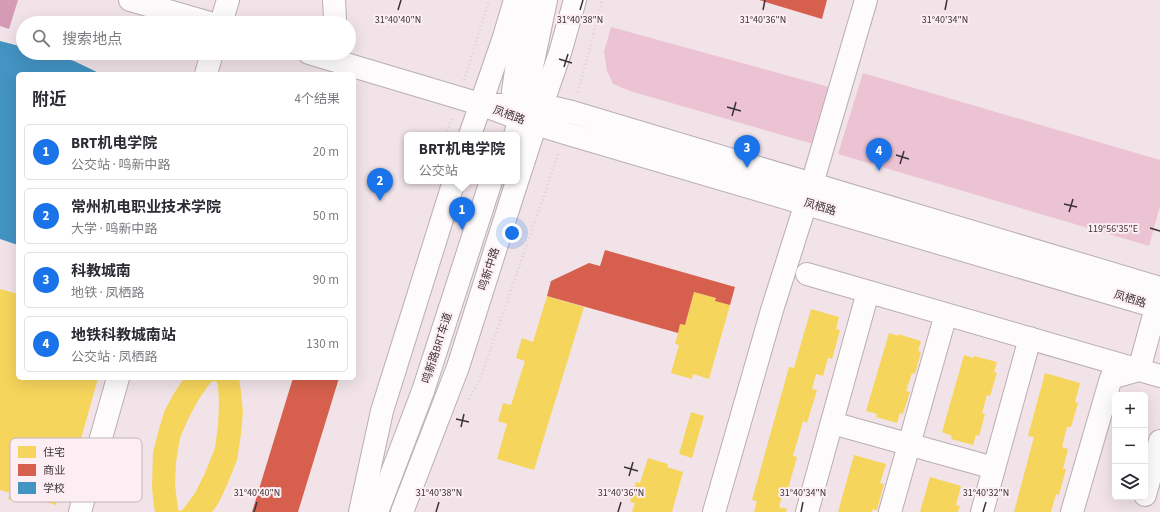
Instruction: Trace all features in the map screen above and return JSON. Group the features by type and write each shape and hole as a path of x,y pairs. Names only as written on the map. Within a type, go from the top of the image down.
{"main road":[{"path":"130,0 186,16"},
{"path":"223,16 228,0"},
{"path":"334,0 335,16"},
{"path":"471,132 504,37 515,0"},
{"path":"520,118 522,29 531,0"},
{"path":"520,118 546,0"},
{"name":"鸣新中路","path":"517,132 520,118 560,53 575,0"},
{"path":"714,512 772,310 809,194 866,0"},
{"path":"207,72 210,60"},
{"name":"凤栖路","path":"336,60 480,104 565,133 809,194"},
{"name":"凤栖路","path":"520,118 572,112 809,194 1159,299"},
{"path":"360,512 382,412 453,184"},
{"name":"鸣新路BRT车道","path":"377,512 423,391 490,184"},
{"name":"鸣新路BRT车道","path":"391,512 435,391 499,184"},
{"name":"鸣新中路","path":"402,512 458,367 504,184"},
{"path":"807,274 1160,376"},
{"path":"807,512 868,292"},
{"path":"1139,370 1159,299"},
{"path":"890,512 946,314"},
{"path":"982,512 1030,338"},
{"path":"1139,370 1160,390"},
{"path":"1072,512 1111,378 1139,370"},
{"path":"101,438 117,380"},
{"path":"832,423 994,468"},
{"path":"1148,485 1160,441"},
{"path":"1140,512 1144,500"},
{"path":"80,512 83,502"}],"path":[{"path":"447,132 489,0"},
{"path":"572,112 602,0"},
{"path":"468,401 479,382 565,133"}],"shaded area":[{"path":"0,0 18,0 9,29 0,26"},
{"path":"611,27 829,87 813,144 630,91 613,84 607,71 604,52"},
{"path":"863,73 1160,160 1160,206 1149,246 838,154"}],"building: 住宅":[{"path":"0,289 16,293 16,380 97,380 81,438 10,438 10,493 0,490"},
{"path":"694,292 716,298 715,301 730,305 709,379 693,374 692,379 671,373 679,345 675,344 680,324 685,325"},
{"path":"547,296 584,307 534,470 497,459 507,424 498,421 503,403 511,405 525,361 516,358 522,338 533,342"},
{"path":"811,309 839,317 836,329 840,330 832,359 828,358 823,376 816,374 812,389 817,390 807,423 803,421 793,456 797,457 788,489 784,488 779,507 787,509 786,512 754,512 757,501 752,500 789,367 794,368"},
{"path":"889,333 898,336 898,334 921,341 918,351 921,352 915,374 912,373 906,391 910,392 903,414 900,413 897,423 876,417 877,414 866,411"},
{"path":"964,355 997,362 994,372 997,373 990,396 987,395 982,413 985,414 979,436 976,435 973,445 951,439 952,436 942,432"},
{"path":"1045,373 1080,383 1075,402 1078,403 1071,427 1067,427 1062,447 1068,449 1063,469 1066,469 1059,495 1056,494 1051,512 1014,512 1034,437 1028,436"},
{"path":"183,380 239,380 243,412 237,460 218,504 212,512 155,512 152,488 153,452 164,412","holes":["214,381 217,382 218,426 215,448 195,493 181,511 178,510 175,484 176,462 180,438 189,417 210,383"]},
{"path":"691,412 704,416 692,458 679,454"},
{"path":"854,455 886,464 880,483 884,484 877,510 873,509 872,512 838,512"},
{"path":"648,458 668,464 667,467 683,472 672,512 632,512 635,503 630,502 636,482 640,483"},
{"path":"930,477 961,486 956,505 960,506 958,512 920,512"},
{"path":"45,502 57,502 56,505"}],"building: 商业":[{"path":"759,0 827,0 822,19"},
{"path":"605,250 735,287 730,305 715,301 716,298 694,292 685,325 680,324 678,333 547,296 551,281 589,263 600,266"},
{"path":"292,380 338,380 298,512 252,512"}],"building: 学校":[{"path":"0,41 16,45 16,60 70,60 97,72 16,72 16,244 0,239"}],"place":[{"name":"科教城南","path":"747,168"},
{"name":"地铁科教城南站","path":"879,171"},
{"name":"常州机电职业技术学院","path":"380,201"},
{"name":"BRT机电学院","path":"462,230"}]}
